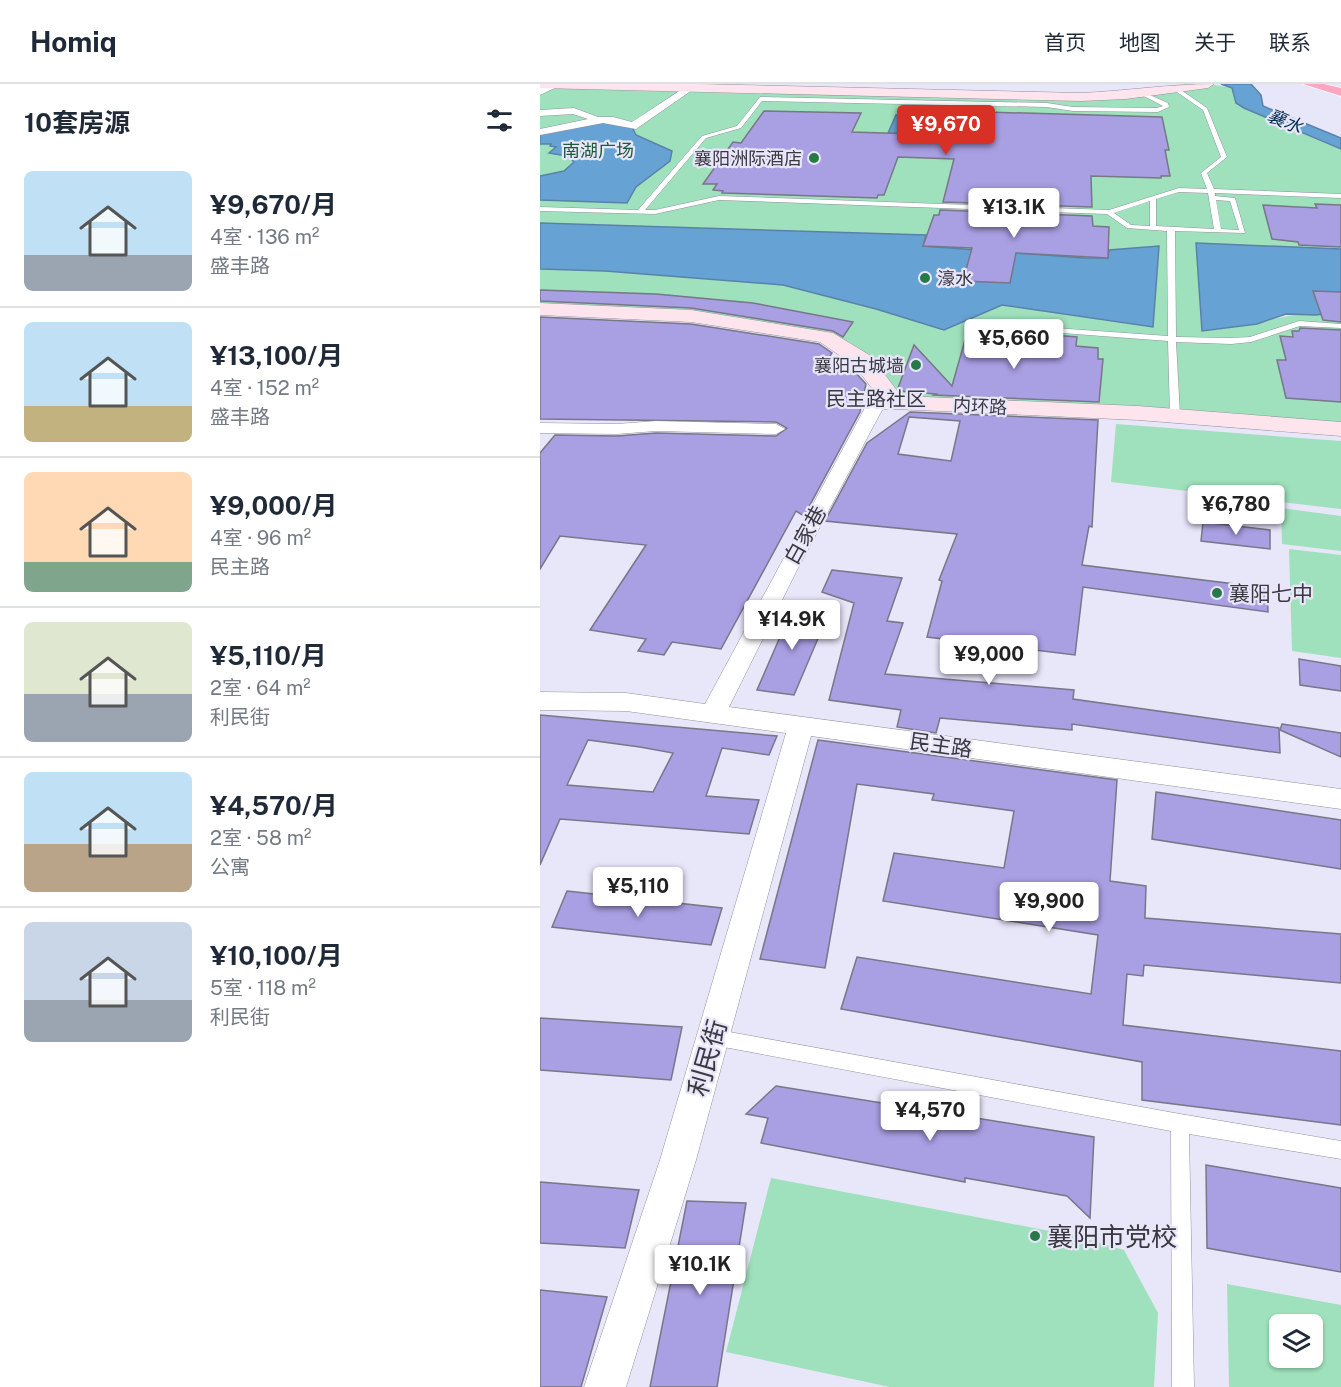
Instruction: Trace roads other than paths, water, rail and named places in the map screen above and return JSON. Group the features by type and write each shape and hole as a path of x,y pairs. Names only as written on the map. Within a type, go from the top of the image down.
{"highway":[{"path":"1309,84 1341,92"},
{"path":"1336,84 1341,85"}],"street":[{"path":"544,88 690,88 943,98 1081,97 1141,93 1208,84"},
{"path":"540,132 602,118 623,121 632,127 690,88"},
{"path":"541,112 583,112 590,114 593,121"},
{"path":"540,309 692,316 826,337 863,361 894,402"},
{"name":"内环路","path":"894,402 1175,415 1341,429"},
{"name":"白家巷","path":"713,713 786,570 875,406 894,402"},
{"path":"540,428 616,429 656,426 776,429"},
{"name":"民主路","path":"540,701 626,702 1341,799"},
{"name":"利民街","path":"605,1387 678,1160 801,726"}],"lane":[{"path":"1176,89 1205,109 1224,157 1204,173 1212,195 1218,231"},
{"path":"639,212 704,137 739,127 760,99 943,98 1147,110 1166,107 1166,104 1141,93"},
{"path":"540,208 655,212 719,198 1109,212 1179,190 1233,199 1242,232 1129,227 1109,212"},
{"path":"1212,195 1341,196"},
{"path":"1153,198 1153,228"},
{"path":"1171,229 1175,415"},
{"path":"996,327 1231,341 1251,339 1299,323 1341,326"},
{"path":"713,1037 1180,1123 1341,1150"},
{"path":"1180,1123 1183,1387"}],"water":[{"name":"襄水","path":"1221,84 1251,84 1261,95 1263,106 1341,138 1341,149 1244,108 1236,103 1232,88"},
{"path":"896,115 977,117 974,136 953,119 918,118 915,127 921,134 888,133"},
{"path":"602,119 632,127 636,135 672,151 670,161 636,187 627,203 540,200 540,176 564,171 574,162 567,156 549,153 556,147 550,146 551,144 540,144 540,132"},
{"name":"濠水","path":"540,223 926,235 923,246 1084,258 1108,258 1109,250 1159,246 1153,327 1002,305 944,330 876,309 783,285 605,271 540,269"},
{"path":"1196,243 1341,249 1341,315 1286,314 1257,324 1202,331"}],"place":[{"name":"襄阳洲际酒店","path":"814,158"},
{"name":"濠水","path":"925,278"},
{"name":"襄阳古城墙","path":"916,365"},
{"name":"襄阳七中","path":"1217,593"},
{"name":"襄阳市党校","path":"1035,1236"}],"district":[{"name":"民主路社区","path":"876,399"}],"park label":[{"name":"南湖广场","path":"598,150"}]}
